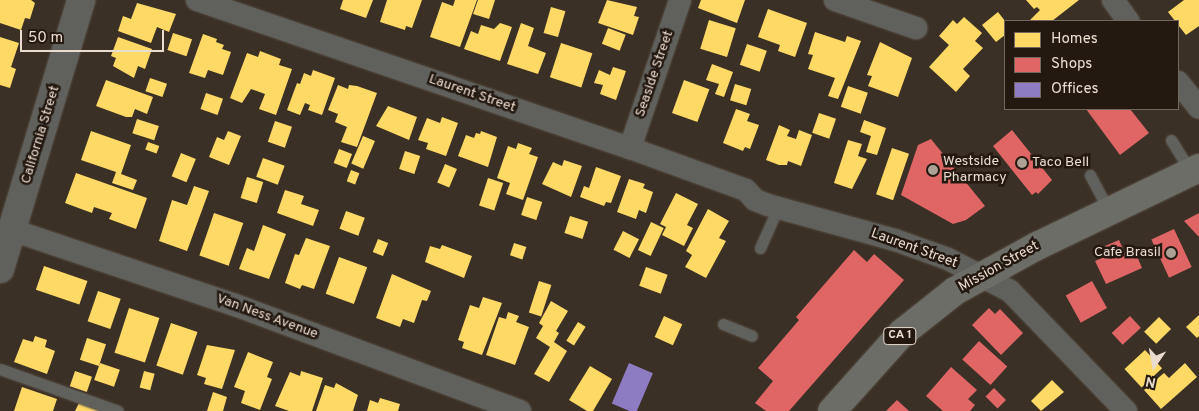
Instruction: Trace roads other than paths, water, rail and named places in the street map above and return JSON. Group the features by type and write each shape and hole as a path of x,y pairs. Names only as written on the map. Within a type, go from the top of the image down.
{"highway":[{"name":"Mission Street","path":"832,411 902,333 980,275 1195,170"}],"street":[{"name":"California Street","path":"0,269 81,0"},
{"name":"Laurent Street","path":"197,0 238,7 746,190 755,200 771,210 895,240 980,275 1010,290 1126,411"},
{"name":"Seaside Street","path":"630,148 680,0"},
{"path":"835,0 916,28"},
{"path":"1179,83 1199,108"},
{"name":"Van Ness Avenue","path":"12,230 244,309 520,411"}],"lane":[{"path":"1171,140 1195,170"},
{"path":"1090,175 1110,211"},
{"path":"760,248 771,210"},
{"path":"723,324 752,336"},
{"path":"0,369 118,411"}],"place":[{"name":"Taco Bell","path":"1022,163"},
{"name":"Westside Pharmacy","path":"933,170"},
{"name":"Cafe Brasil","path":"1171,253"}]}
